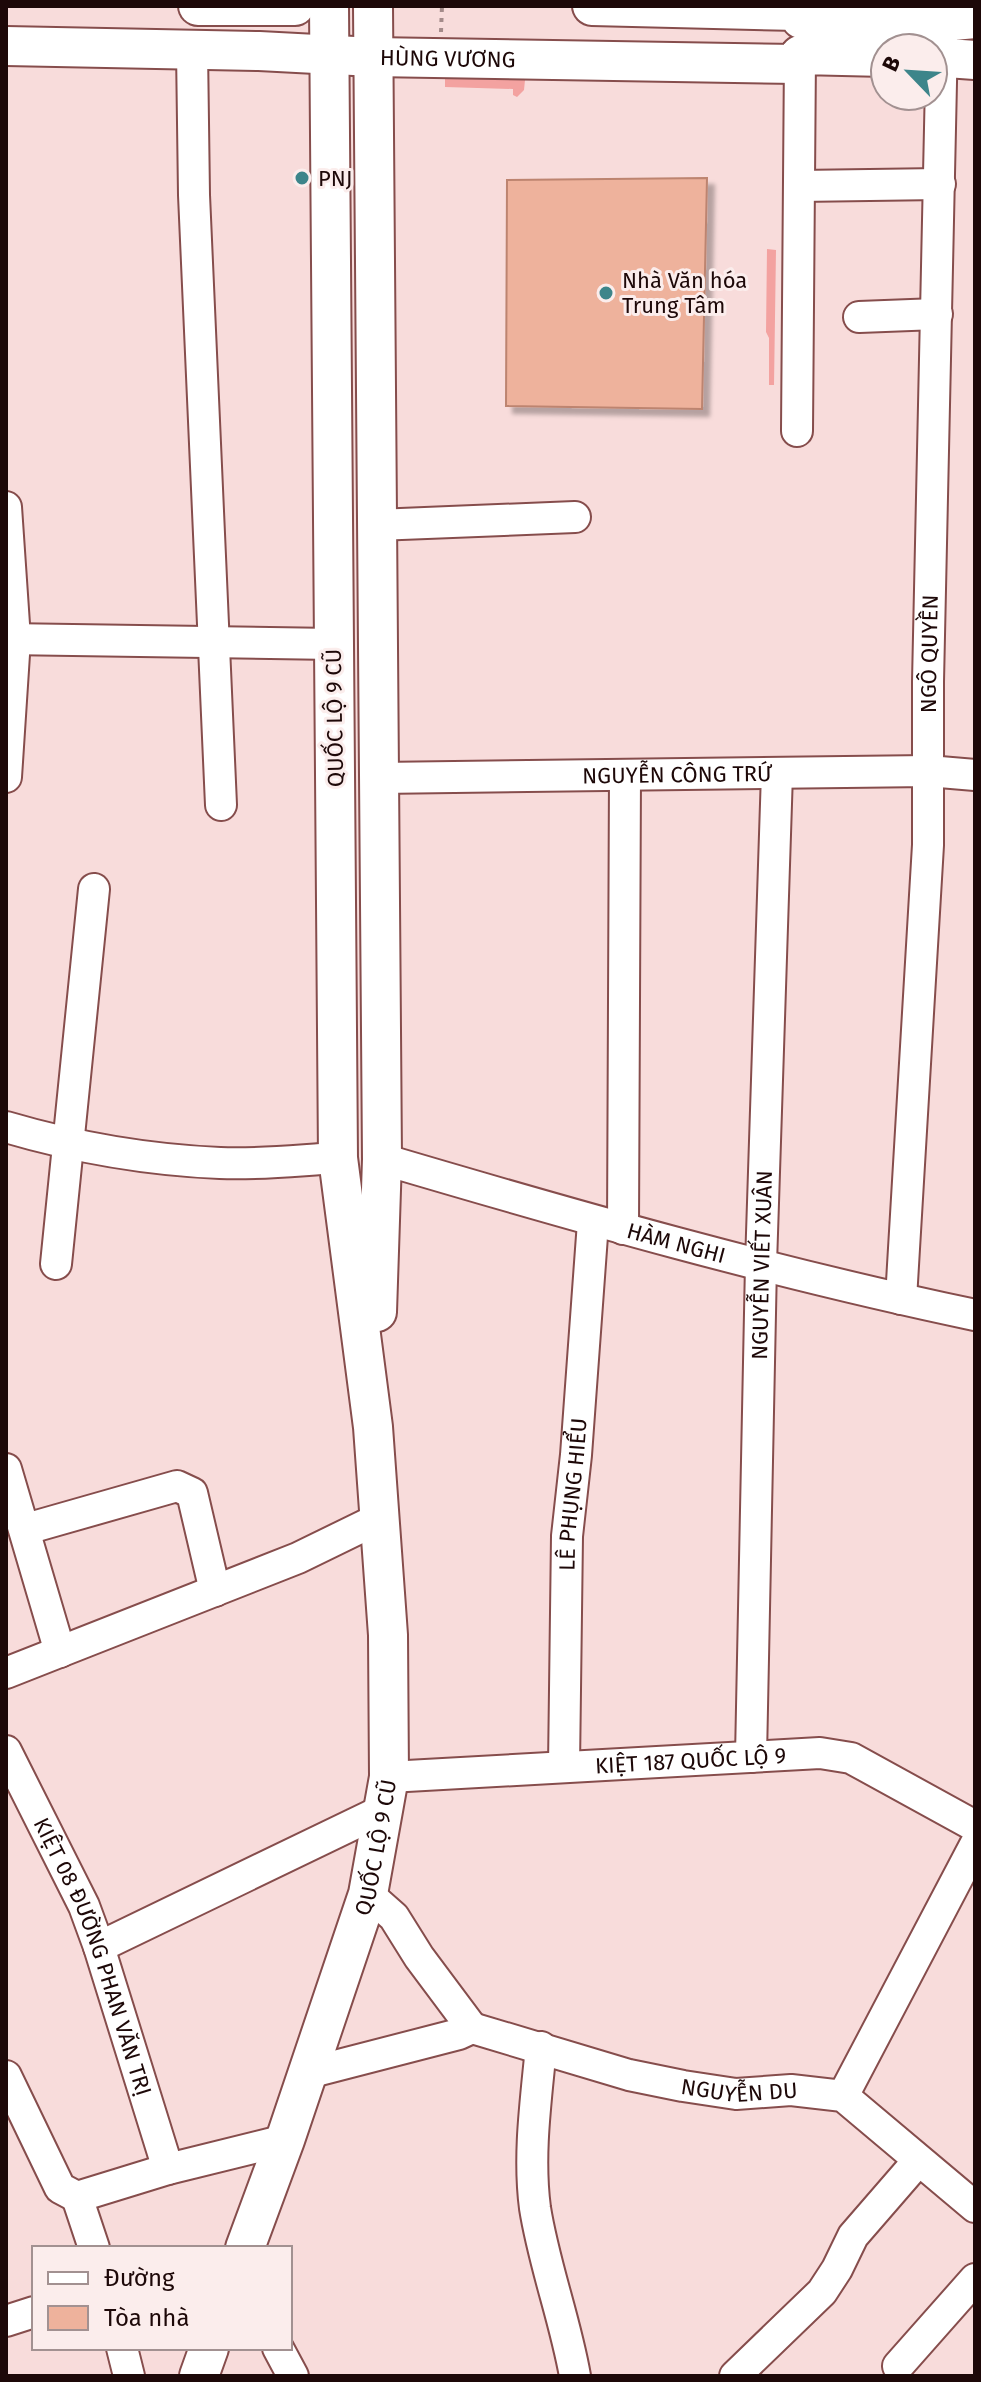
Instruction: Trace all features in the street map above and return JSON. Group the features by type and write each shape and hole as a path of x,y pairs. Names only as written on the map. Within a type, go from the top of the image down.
{"main road":[{"path":"198,6 295,6"},
{"name":"QUỐC LỘ 9 CŨ","path":"246,2246 368,1894 387,1793 388,1635 373,1427 338,1158 333,525 325,132 329,6"},
{"name":"QUỐC LỘ 9 CŨ","path":"373,6 373,57 382,132 376,525 382,1159 373,1427"},
{"name":"HÙNG VƯƠNG","path":"592,6 799,31 951,37"},
{"name":"HÙNG VƯƠNG","path":"6,46 373,57 450,56 799,31 869,52"},
{"path":"333,525 376,525"},
{"path":"334,644 377,645"},
{"path":"335,778 379,778"},
{"path":"338,1158 382,1159"},
{"path":"199,2376 208,2350"}],"street":[{"path":"797,431 799,31"},
{"name":"NGÔ QUYỀN","path":"901,1299 928,845 928,682 940,184 951,37"},
{"path":"192,50 194,195 221,805"},
{"path":"325,132 382,132"},
{"path":"799,186 940,184"},
{"path":"859,317 937,314"},
{"path":"6,507 10,639 6,777"},
{"path":"376,525 575,517"},
{"path":"10,639 334,644"},
{"name":"NGUYỄN CÔNG TRỨ","path":"379,778 928,771 975,775"},
{"name":"NGUYỄN VIẾT XUÂN","path":"751,1757 761,1264 777,773"},
{"path":"623,1229 625,775"},
{"path":"56,1264 94,889"},
{"path":"6,1127 68,1143 221,1163 338,1158"},
{"name":"HÀM NGHI","path":"382,1159 593,1222 975,1315"},
{"name":"LÊ PHỤNG HIỂU","path":"564,1766 567,1536 593,1222"},
{"path":"6,1469 60,1652"},
{"path":"26,1529 124,1500 183,1487 192,1493 215,1591"},
{"path":"6,1673 298,1558 380,1518"},
{"name":"KIỆT 08 ĐƯỜNG PHAN VĂN TRỊ","path":"6,1751 84,1906 168,2169"},
{"name":"KIỆT 187 QUỐC LỘ 9","path":"387,1793 564,1766 820,1753 851,1758 975,1826"},
{"path":"99,1947 387,1793"},
{"path":"975,1845 968,1877 843,2096 975,2207"},
{"path":"308,2073 472,2028 419,1957 394,1917 368,1894"},
{"name":"NGUYỄN DU","path":"472,2028 629,2075 736,2094 791,2090 843,2096"},
{"path":"541,2047 532,2176 548,2274 569,2340 575,2376"},
{"path":"6,2076 60,2188 77,2197 93,2246"},
{"path":"77,2197 168,2169 285,2140"},
{"path":"735,2376 822,2292 853,2236 918,2161"},
{"path":"901,2373 975,2279"},
{"path":"6,2321 32,2313"},
{"path":"122,2350 129,2376"},
{"path":"279,2350 293,2376"}],"shaded area":[{"path":"445,78 525,80 524,90 517,97 513,95 513,89 445,87"},
{"path":"767,249 776,250 774,385 769,385 769,338 766,332"}],"building":[{"name":"Nhà Văn hóa Trung Tâm","path":"707,178 702,409 506,406 507,180"}],"place":[{"name":"PNJ","path":"302,178"},
{"name":"Nhà Văn hóa Trung Tâm","path":"606,293"}]}
